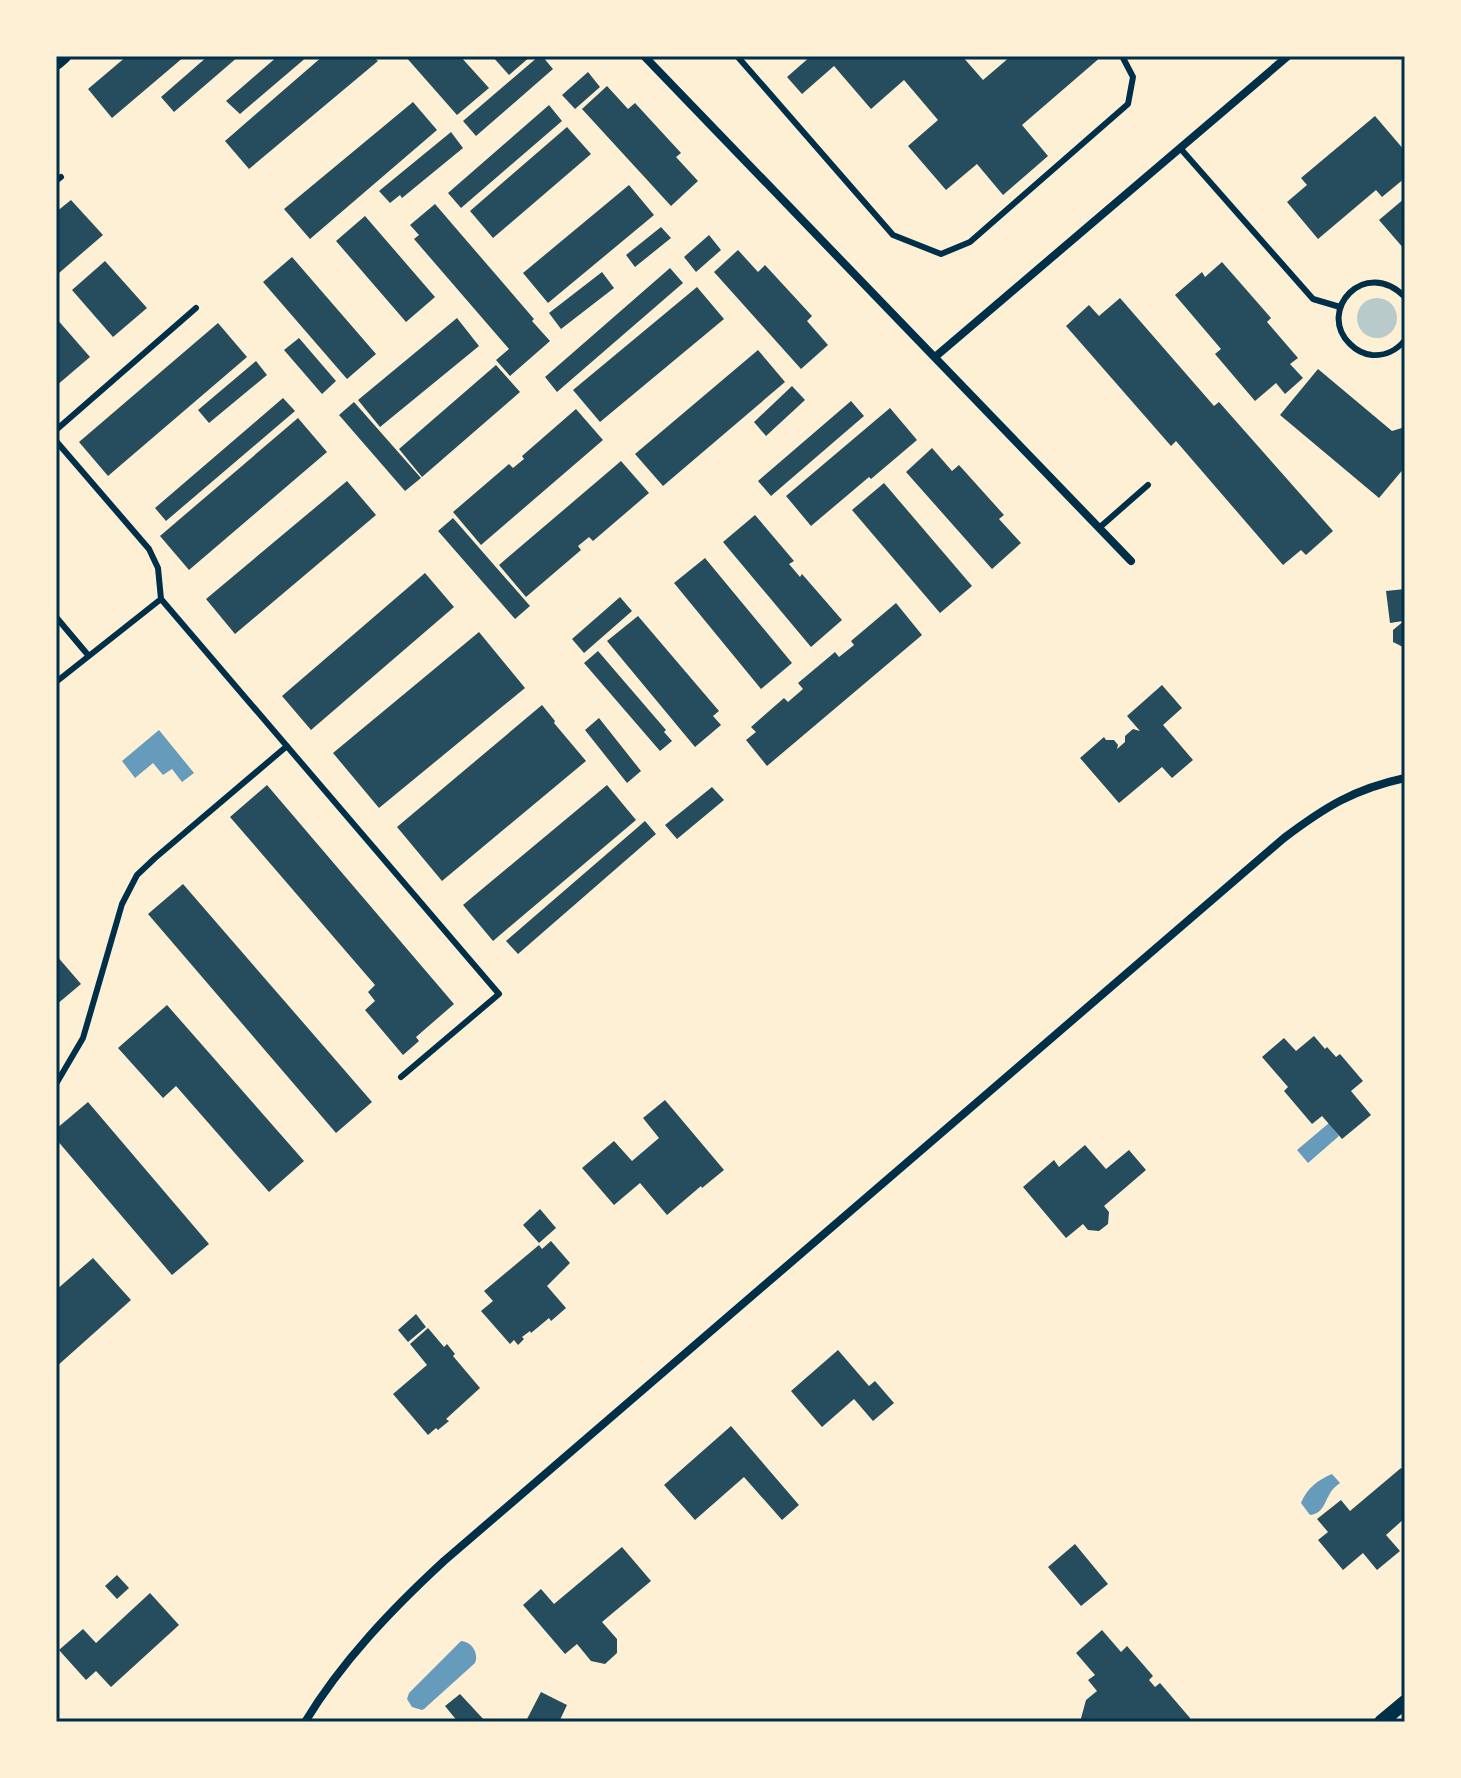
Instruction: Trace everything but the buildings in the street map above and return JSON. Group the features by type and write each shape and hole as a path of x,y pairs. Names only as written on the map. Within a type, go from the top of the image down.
{"main road":[{"path":"56,62 63,56"}],"street":[{"path":"644,56 1131,561"},
{"path":"935,357 1288,56"},
{"path":"305,1722 371,1634 402,1599 444,1561 1284,838 1343,798 1405,778"},
{"path":"1381,1722 1405,1702"}],"lane":[{"path":"737,56 893,235 941,254 970,242 1128,104 1133,77 1122,56"},
{"path":"1180,148 1313,299 1340,307"},
{"path":"1405,297 1386,283 1363,284 1345,297 1339,319 1346,341 1368,355 1392,352 1405,340"},
{"path":"56,430 196,308"},
{"path":"56,441 149,549 158,568 161,599 499,994 401,1077"},
{"path":"1099,528 1148,485"},
{"path":"56,681 161,599"},
{"path":"56,617 88,655"},
{"path":"57,1081 83,1038 122,904 137,875 287,746"}],"shaded area":[{"path":"1377,298 1391,304 1397,318 1391,332 1377,338 1363,332 1357,318 1363,304"}],"water":[{"path":"159,730 194,773 182,782 172,769 163,775 153,763 135,778 122,761"},
{"path":"1329,1123 1339,1136 1308,1163 1297,1150"},
{"path":"1332,1474 1340,1483 1320,1511 1310,1515 1301,1503 1303,1498 1314,1485"},
{"path":"461,1641 474,1649 475,1663 424,1709 412,1707 407,1699 409,1693"}]}
